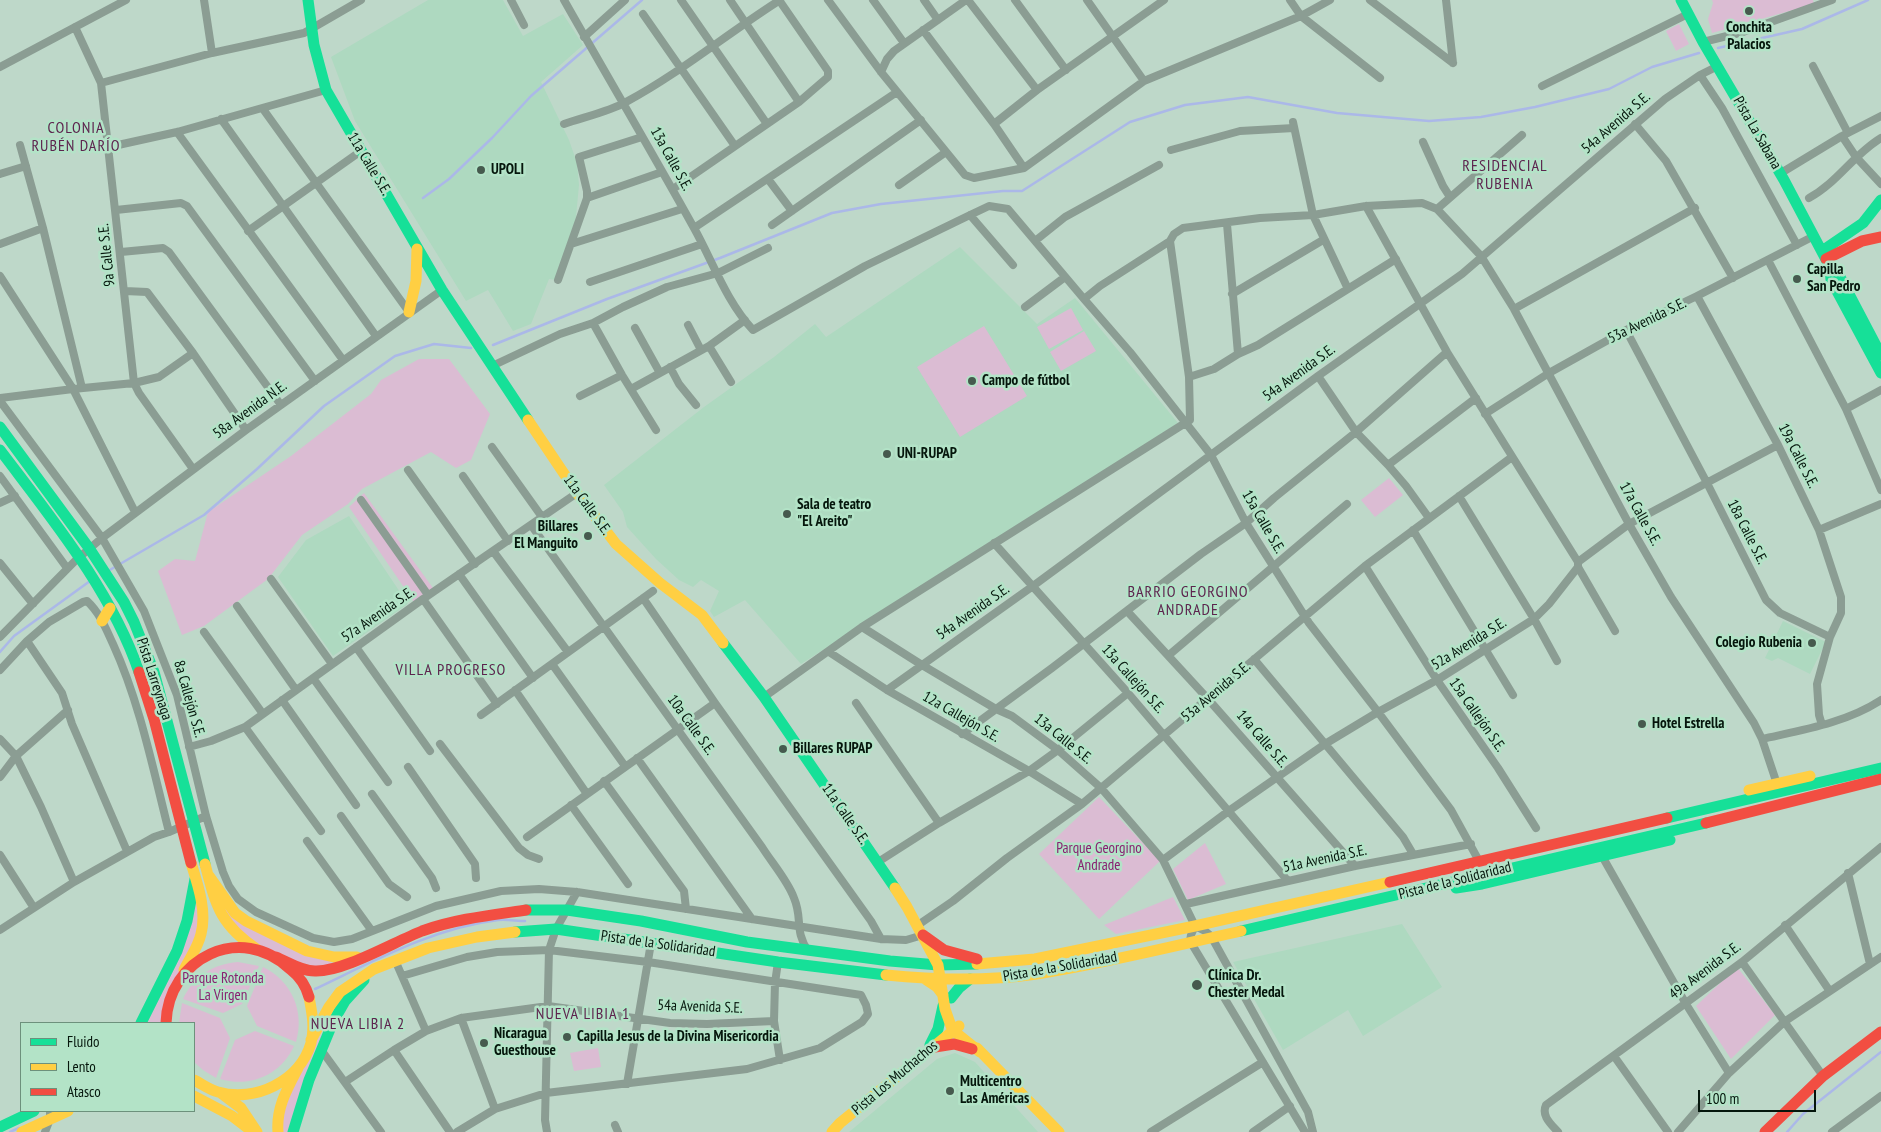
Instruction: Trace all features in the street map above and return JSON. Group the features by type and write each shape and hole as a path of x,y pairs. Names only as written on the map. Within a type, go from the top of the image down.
{"main road":[{"name":"11a Calle S.E.","path":"308,0 318,68 326,90 442,290 577,493 616,544 660,583 702,615 764,697 878,862 924,935 945,979 946,998 954,1014 956,1028"},
{"name":"Pista La Sabana","path":"1681,0 1703,42 1780,173 1826,259 1840,275 1881,355"},
{"path":"1826,259 1870,216 1881,200"},
{"path":"1826,259 1862,241 1880,237 1870,216"},
{"path":"409,312 416,281 417,249"},
{"name":"Pista La Sabana","path":"1826,259 1831,280 1881,373"},
{"name":"Pista Larreynaga","path":"0,427 89,548 134,622 154,672 213,897 221,916 236,934 258,950"},
{"name":"Pista Larreynaga","path":"0,450 89,572 110,608 144,685 195,879 202,915 202,928 196,947 171,994 166,1009"},
{"path":"102,621 110,608"},
{"name":"Pista de la Solidaridad","path":"1503,856 1544,840 1583,829 1881,759"},
{"name":"Pista de la Solidaridad","path":"276,958 300,968 319,971 338,968 423,931 446,924 471,918 530,910 567,910 641,921 748,942 890,961 938,965 992,963 1035,958 1353,892 1881,768"},
{"name":"Pista de la Solidaridad","path":"300,1064 326,1012 340,992 351,983 374,969 395,960 428,948 477,936 556,929 778,962 926,979 970,979 1036,974 1098,962 1433,886 1881,780"},
{"path":"1433,886 1454,888 1470,886 1881,788"},
{"path":"209,876 235,913 276,937 307,951 327,956 346,958 367,956"},
{"path":"141,1022 177,951 195,879"},
{"path":"924,935 944,950 992,963"},
{"path":"183,973 198,960 219,950 241,948 258,950 276,958 294,972 306,990 314,1020 311,1040"},
{"path":"293,1132 309,1080 333,1022 345,1001 374,969"},
{"path":"926,979 937,987 946,998"},
{"path":"926,1051 938,1029 946,998 970,979"},
{"path":"160,1022 166,1009"},
{"path":"166,1009 166,1022"},
{"path":"956,1028 1059,1132"},
{"name":"Pista Los Muchachos","path":"832,1132 840,1123 956,1028"},
{"path":"1765,1132 1823,1076 1881,1032"},
{"path":"926,1051 940,1045 954,1044 980,1052"},
{"path":"195,1081 221,1093 246,1096 265,1091 282,1083 300,1064"},
{"path":"278,1132 277,1117 281,1103 300,1064"},
{"path":"221,1093 245,1113 257,1132"},
{"path":"195,1096 230,1114 243,1122 253,1132"},
{"path":"0,1127 32,1112"},
{"path":"22,1132 50,1115 64,1112"}],"street":[{"path":"0,67 126,0"},
{"path":"204,0 212,53"},
{"path":"101,83 212,53 311,30 361,0"},
{"path":"510,0 524,25"},
{"name":"13a Calle S.E.","path":"564,0 673,189 682,209 710,256 725,291 754,331 865,266 970,216"},
{"path":"588,43 625,0"},
{"path":"681,0 767,124"},
{"path":"730,0 799,102"},
{"path":"564,124 624,103 680,69 780,0 828,71 828,77 799,102 673,189"},
{"path":"828,0 881,72 946,152 965,175 974,178 1024,168 1144,81 1301,16 1330,0"},
{"path":"873,0 904,43"},
{"path":"924,0 938,20"},
{"path":"881,72 887,59 904,43 967,0 1037,90"},
{"path":"1015,0 1066,70"},
{"path":"1087,0 1144,81"},
{"path":"994,124 1037,90 1164,0"},
{"path":"1290,0 1301,16 1380,78"},
{"path":"1370,0 1453,63 1446,0"},
{"path":"1703,42 1743,32 1832,0"},
{"path":"643,14 735,146"},
{"path":"1542,86 1688,14"},
{"name":"9a Calle S.E.","path":"75,27 101,83 134,383 139,393 193,469"},
{"path":"923,30 994,124 1024,168"},
{"name":"54a Avenida S.E.","path":"887,690 1034,586 1420,302 1442,289 1665,99 1718,66"},
{"path":"1813,66 1856,157 1881,184"},
{"path":"1700,76 1726,116 1797,245"},
{"path":"109,147 176,132 326,90"},
{"path":"694,228 898,92"},
{"path":"263,109 409,312"},
{"path":"1780,173 1845,134 1881,116"},
{"path":"221,120 376,336"},
{"path":"772,225 921,120"},
{"path":"1636,124 1666,161 1734,278"},
{"path":"1171,150 1240,131 1293,125 1313,215 1348,289"},
{"path":"176,132 343,360"},
{"path":"1084,299 1100,286 1170,241 1176,232 1183,228 1227,224 1260,218 1313,215 1366,206 1422,203 1437,209 1522,135"},
{"path":"558,280 587,198 579,157 642,137"},
{"path":"1809,198 1822,191 1863,150 1881,138"},
{"path":"1423,142 1450,197"},
{"path":"20,145 43,228 82,388"},
{"path":"248,231 361,151"},
{"path":"899,185 946,152"},
{"path":"1035,241 1065,217 1159,165"},
{"path":"0,174 26,166"},
{"path":"587,198 662,172"},
{"path":"768,179 792,211"},
{"path":"116,210 181,203 188,207 315,381"},
{"name":"15a Calle S.E.","path":"970,216 989,206 1008,209 1130,352 1211,455 1246,523 1304,617 1451,810 1479,861"},
{"path":"1366,206 1447,352 1578,564 1615,631"},
{"path":"1514,309 1694,208"},
{"path":"571,244 682,209"},
{"name":"17a Calle S.E.","path":"1437,209 1481,256 1514,309 1550,372 1629,524 1672,597 1724,675 1762,739 1777,784"},
{"path":"970,216 1013,265"},
{"path":"1227,224 1238,354"},
{"path":"0,244 43,228"},
{"name":"53a Avenida S.E.","path":"1485,414 1550,372 1626,330 1734,278 1814,236"},
{"path":"1232,294 1324,240"},
{"path":"764,697 862,627 1190,420 1189,377 1170,241"},
{"path":"590,282 702,244"},
{"path":"121,252 163,248 169,252 281,405"},
{"path":"492,366 560,334 593,323 667,287 718,273 768,248"},
{"path":"1189,377 1214,369 1238,354 1258,345 1396,259"},
{"path":"1768,260 1846,409 1881,490"},
{"path":"0,276 73,389 135,512"},
{"path":"1025,307 1065,277"},
{"name":"58a Avenida N.E.","path":"79,557 135,512 246,430 442,290"},
{"path":"125,291 147,292 193,353 246,430"},
{"name":"19a Calle S.E.","path":"1697,296 1778,445 1819,530 1841,597 1841,613 1830,637"},
{"path":"630,388 709,346 745,320"},
{"path":"593,323 656,430"},
{"path":"688,324 701,350"},
{"path":"635,328 660,373"},
{"name":"18a Calle S.E.","path":"1626,330 1766,600 1780,614 1830,637"},
{"path":"709,346 731,382"},
{"path":"962,734 1084,644 1201,554 1246,523 1356,432 1447,352"},
{"path":"0,400 73,389 134,383 159,377 193,353"},
{"path":"670,367 679,384 696,405"},
{"path":"580,396 622,374"},
{"path":"1318,376 1356,432 1388,465 1429,518"},
{"path":"1846,409 1881,390"},
{"path":"1388,465 1476,398"},
{"name":"8a Callejón S.E.","path":"0,400 102,538 122,570 149,622 177,696 206,816 223,872 229,886 238,899 256,912 313,938 334,942 352,939 436,906 500,891 539,889 577,892 881,939 906,940 924,935"},
{"name":"52a Avenida S.E.","path":"1163,860 1230,810 1325,744 1437,680 1534,619 1549,604 1578,564 1629,524 1778,445"},
{"path":"492,446 542,517"},
{"name":"53a Avenida S.E.","path":"918,925 1082,804 1365,566 1512,456"},
{"path":"408,470 475,564"},
{"path":"0,476 67,568"},
{"path":"463,476 508,541"},
{"name":"57a Avenida S.E.","path":"189,747 211,741 245,727 426,597 577,493"},
{"path":"0,503 15,496"},
{"path":"1459,496 1534,619 1557,661"},
{"path":"362,500 497,704"},
{"path":"1169,655 1347,504"},
{"path":"1819,530 1881,504"},
{"name":"10a Calle S.E.","path":"531,524 762,847 794,896 798,911 798,927 801,941 808,951"},
{"path":"1413,530 1513,695"},
{"name":"13a Callejón S.E.","path":"994,543 1230,810 1288,881"},
{"path":"493,551 568,652"},
{"path":"0,637 79,557"},
{"path":"1,565 33,604"},
{"name":"15a Callejón S.E.","path":"1365,566 1437,680 1498,768 1536,828"},
{"path":"459,574 533,678"},
{"path":"271,579 332,664"},
{"path":"481,715 653,591"},
{"path":"643,598 715,703 871,921 881,939"},
{"path":"0,670 27,640 49,622 87,601 102,621 119,656 134,697 169,832"},
{"path":"237,606 296,690"},
{"name":"14a Calle S.E.","path":"1127,611 1169,655 1354,866"},
{"name":"13a Calle S.E.","path":"862,627 996,709 1012,716 1058,750 1101,788 1163,860 1195,926"},
{"path":"204,632 263,714"},
{"path":"1822,725 1819,714 1817,684 1830,637"},
{"path":"27,640 62,693 72,724 128,851"},
{"path":"356,647 430,751"},
{"name":"12a Callejón S.E.","path":"829,652 887,690 1029,771 1082,804"},
{"path":"1254,659 1403,837 1413,854"},
{"path":"552,664 625,766"},
{"path":"313,678 388,782"},
{"path":"516,690 587,794"},
{"path":"878,862 939,823 1029,771 1128,693"},
{"path":"282,700 356,806"},
{"path":"1762,739 1822,725 1865,711 1881,700"},
{"path":"856,702 939,823"},
{"path":"527,837 715,703"},
{"path":"0,777 16,756 68,710"},
{"path":"245,727 321,831"},
{"path":"0,739 16,756 42,807 74,882"},
{"path":"440,744 519,848 528,855 539,859"},
{"path":"637,758 752,919"},
{"path":"408,767 475,864 476,878"},
{"path":"604,781 684,891 686,909"},
{"path":"372,794 432,878 436,888"},
{"path":"571,805 628,884"},
{"path":"0,930 74,882 128,851 154,837 206,816"},
{"path":"341,816 389,884 407,897"},
{"path":"307,841 372,931"},
{"name":"51a Avenida S.E.","path":"1186,904 1354,866 1470,844"},
{"name":"49a Avenida S.E.","path":"1558,1132 1545,1116 1546,1105 1742,962 1881,847"},
{"path":"0,855 34,908"},
{"path":"1602,856 1686,1004 1729,1073"},
{"path":"1848,873 1870,964"},
{"path":"547,1132 545,1120 549,950 556,929 577,892"},
{"path":"1785,925 1829,990"},
{"path":"1305,1132 1190,941 1195,926 1211,936 1308,1112 1313,1132"},
{"path":"627,1084 651,943"},
{"path":"402,976 467,957 498,952 549,950 648,962 861,995 866,1005 868,1014 862,1022 820,1048 747,1069 546,1093 495,1109 457,1132"},
{"path":"1678,1132 1729,1073 1784,1022 1829,990 1881,957"},
{"path":"395,960 426,1031"},
{"path":"778,962 775,983 774,1021 780,1060"},
{"path":"1742,962 1823,1076"},
{"path":"1231,1010 1247,1002"},
{"name":"54a Avenida S.E.","path":"344,1082 426,1031 461,1018 548,1006 670,1023 707,1024 774,1021"},
{"path":"461,1018 495,1109"},
{"path":"394,1050 450,1132"},
{"path":"322,1051 381,1132"},
{"path":"1614,1056 1668,1132"},
{"path":"1153,1131 1263,1062"},
{"path":"1832,1132 1881,1096"},
{"path":"1253,1132 1290,1106"},
{"path":"45,1132 50,1115"}],"shaded area":[{"name":"UPOLI","path":"428,0 503,0 523,36 563,14 583,45 541,82 569,140 577,163 579,185 575,227 556,280 549,279 531,324 513,331 488,290 466,301 355,121 331,57"},
{"name":"UNI-RUPAP","path":"960,247 1037,324 1075,298 1178,423 801,664 745,600 714,617 710,611 719,591 701,580 693,587 679,580 656,559 627,527 623,512 604,485 815,324 826,337"},
{"path":"349,516 408,604 333,656 278,577 306,540"},
{"path":"1783,621 1826,642 1810,674 1778,658 1772,661 1765,658"},
{"path":"1402,924 1442,987 1363,1036 1348,1010 1283,1050 1233,962"},
{"name":"Multicentro Las Américas","path":"955,1053 975,1062 1038,1132 849,1132 937,1059"}],"green space":[{"name":"Conchita Palacios","path":"1712,0 1813,0 1814,4 1712,33 1708,19 1713,3"},
{"path":"1679,24 1689,44 1676,51 1666,31"},
{"path":"1071,308 1083,330 1049,349 1037,327"},
{"name":"Campo de fútbol","path":"984,326 1027,396 960,437 917,367"},
{"path":"1084,331 1096,351 1061,371 1050,352"},
{"path":"419,359 449,359 490,414 471,460 456,468 431,452 362,489 348,504 302,535 268,579 204,626 182,635 158,571 175,559 195,561 208,512 291,456 371,394 381,380"},
{"path":"1389,478 1403,495 1375,517 1361,500"},
{"path":"364,493 433,588 414,602 349,507"},
{"name":"Parque Georgino Andrade","path":"1099,797 1160,861 1099,919 1039,854"},
{"path":"1205,843 1226,884 1188,900 1173,869"},
{"name":"Parque Rotonda La Virgen","path":"195,879 203,921 160,1022 142,1022 177,951"},
{"path":"1173,897 1185,920 1116,934 1104,925"},
{"name":"Parque Rotonda La Virgen","path":"224,900 235,913 334,957 327,970 258,950 218,909"},
{"name":"Parque Rotonda La Virgen","path":"238,962 259,966 242,1004 223,1013 183,999 187,991 205,973 220,965"},
{"name":"Parque Rotonda La Virgen","path":"263,967 282,980 294,998 299,1020 296,1042 257,1026 247,1006"},
{"path":"1737,967 1775,1015 1731,1059 1696,1006"},
{"path":"345,1001 293,1132 278,1132 277,1125 304,1059"},
{"name":"Parque Rotonda La Virgen","path":"182,1003 220,1018 230,1038 216,1078 195,1063 195,1022 179,1022"},
{"name":"Parque Rotonda La Virgen","path":"255,1031 294,1046 281,1065 263,1077 242,1082 220,1079 235,1040"},
{"path":"598,1048 601,1067 574,1071 570,1053"}],"waterway":[{"path":"423,198 449,179 492,138 531,96 642,0"},
{"path":"1718,48 1802,29 1868,0"},
{"path":"493,345 607,299 720,258 832,213 881,204 1003,191 1022,191 1130,122 1185,105 1248,97 1337,113 1429,121 1481,117 1535,107 1609,89 1652,67 1699,53"},
{"path":"108,571 204,515 257,469 324,406 395,356 434,344 471,348"},
{"path":"0,652 14,636 90,581"},
{"path":"315,989 404,947 450,930 498,920 525,921"},
{"path":"1787,1132 1803,1114 1881,1052"},
{"path":"10,1132 19,1128"}],"traffic: fast":[{"path":"308,0 314,45 326,90 442,290 528,420"},
{"path":"1681,0 1703,42 1784,180 1830,267 1839,275 1881,355"},
{"path":"1822,251 1863,223 1881,200"},
{"path":"1830,267 1831,280 1881,373"},
{"path":"0,427 89,548 124,602 134,622 154,672 205,864"},
{"path":"0,450 59,529 96,584 113,612 139,672"},
{"path":"723,643 764,697 895,888"},
{"path":"1667,818 1881,768"},
{"path":"1241,931 1706,823"},
{"path":"1456,888 1482,884 1670,840"},
{"path":"142,1022 177,951 187,921 195,879"},
{"path":"526,910 567,910 641,921 747,942 890,961 938,965 977,964"},
{"path":"515,932 556,929 778,962 886,975"},
{"path":"951,998 970,979"},
{"path":"293,1132 309,1080 333,1022 345,1001 364,980"},
{"path":"930,1045 938,1029 943,1006"},
{"path":"0,1127 32,1112"}],"traffic: slow":[{"path":"409,312 416,281 417,249"},
{"path":"528,420 577,493 616,544 660,583 702,615 723,643"},
{"path":"102,621 110,608"},
{"path":"1749,790 1810,776"},
{"path":"184,970 198,943 203,925 201,898 191,863"},
{"path":"205,864 217,903 227,923 245,941 258,950"},
{"path":"209,876 235,913 246,921 307,951 334,957 357,957"},
{"path":"977,964 1035,959 1195,926 1390,882"},
{"path":"895,888 938,965 945,1009 951,1026 955,1032 980,1052"},
{"path":"886,975 962,979 1000,978 1037,974 1114,960 1241,931"},
{"path":"311,1040 329,1007 340,992 374,969 428,948 477,937 515,932"},
{"path":"925,979 937,987 943,995"},
{"path":"195,1081 218,1092 232,1095 261,1091 274,1086 286,1078 297,1068 311,1043 313,1026 309,997"},
{"path":"832,1132 840,1123 959,1026"},
{"path":"977,1048 1059,1132"},
{"path":"278,1132 281,1107 286,1091 298,1068"},
{"path":"221,1093 241,1108 257,1132"},
{"path":"195,1097 232,1116 253,1132"},
{"path":"22,1132 66,1112"}],"traffic: jam":[{"path":"1826,259 1862,241 1881,237"},
{"path":"139,672 154,719 191,863"},
{"path":"1706,823 1881,779"},
{"path":"1390,882 1667,818"},
{"path":"276,957 305,970 326,970 354,962 422,931 447,923 526,910"},
{"path":"923,935 944,950 977,959"},
{"path":"166,1022 170,1000 179,981 193,965 210,954 230,948 250,948 271,955 296,975 304,985 309,997"},
{"path":"1765,1132 1823,1076 1881,1032"},
{"path":"935,1047 954,1044 972,1049"}],"place":[{"name":"Conchita Palacios","path":"1749,11"},
{"name":"UPOLI","path":"481,170"},
{"name":"Capilla San Pedro","path":"1797,279"},
{"name":"Campo de fútbol","path":"972,381"},
{"name":"UNI-RUPAP","path":"887,454"},
{"name":"Sala de teatro \"El Areito\"","path":"787,514"},
{"name":"Billares El Manguito","path":"588,536"},
{"name":"Colegio Rubenia","path":"1812,643"},
{"name":"Hotel Estrella","path":"1642,724"},
{"name":"Billares RUPAP","path":"783,749"},
{"name":"Clínica Dr. Chester Medal","path":"1197,985"},
{"name":"Capilla Jesus de la Divina Misericordia","path":"567,1037"},
{"name":"Nicaragua Guesthouse","path":"484,1043"},
{"name":"Multicentro Las Américas","path":"950,1091"}],"district":[{"name":"COLONIA RUBÉN DARÍO","path":"76,137"},
{"name":"RESIDENCIAL RUBENIA","path":"1505,175"},
{"name":"BARRIO GEORGINO ANDRADE","path":"1188,601"},
{"name":"VILLA PROGRESO","path":"451,670"},
{"name":"NUEVA LIBIA 1","path":"583,1014"},
{"name":"NUEVA LIBIA 2","path":"358,1024"}]}
